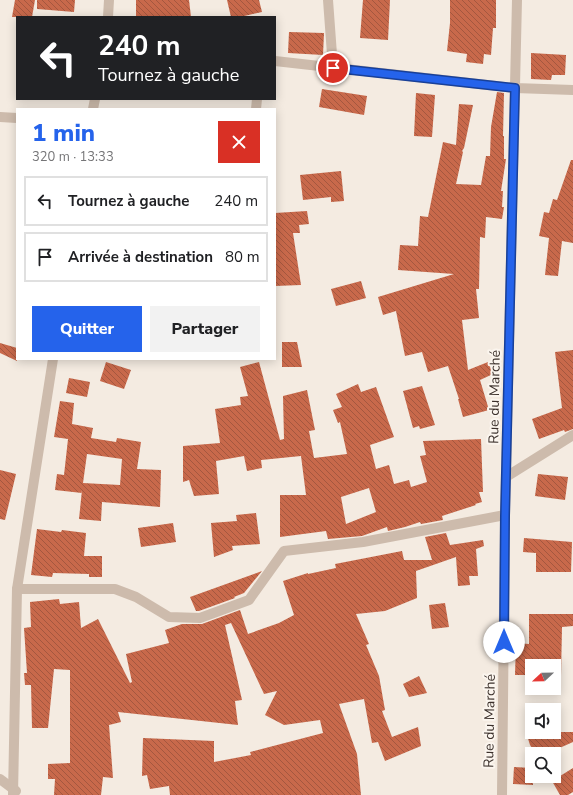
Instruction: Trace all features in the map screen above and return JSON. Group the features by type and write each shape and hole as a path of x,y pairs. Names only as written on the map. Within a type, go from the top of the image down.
{"street":[{"path":"108,16 109,0"},
{"path":"328,0 333,68"},
{"name":"Rue du Marché","path":"502,795 505,516 517,0"},
{"path":"276,62 515,88 573,90"},
{"path":"0,117 16,118"},
{"path":"15,793 17,589 53,360"},
{"path":"506,477 573,435"},
{"path":"17,589 115,589 136,597 169,617 200,618 249,600 284,551 363,542 505,516"},
{"path":"0,779 15,793"}],"building":[{"path":"15,0 35,0 32,16 12,17"},
{"path":"37,0 75,0 74,12 37,9"},
{"path":"136,0 189,0 191,16 136,16"},
{"path":"227,0 259,0 262,12 244,16 231,16"},
{"path":"363,0 390,0 388,40 360,38"},
{"path":"450,0 496,0 496,28 493,28 491,55 484,54 483,64 466,62 467,54 447,51 450,23"},
{"path":"289,32 324,33 323,55 288,53"},
{"path":"531,53 566,55 565,75 552,75 551,80 531,79"},
{"path":"322,89 367,96 364,115 319,107"},
{"path":"497,92 504,93 503,136 504,159 506,159 501,191 503,191 502,207 504,207 502,219 486,217 485,238 480,237 479,289 476,289 479,318 462,320 468,370 488,362 493,374 480,380 489,410 463,417 459,399 448,366 428,372 422,352 405,356 396,311 383,315 378,297 454,274 398,270 400,245 418,246 420,216 428,217 443,142 456,145 459,104 473,105 456,184 481,185 486,156 490,156 491,127"},
{"path":"416,93 435,95 432,137 414,136"},
{"path":"571,160 573,160 573,243 562,241 558,276 545,275 549,238 539,236 544,212 549,213 553,199 557,200"},
{"path":"341,171 344,201 331,202 331,197 303,200 300,175"},
{"path":"307,211 309,224 299,225 300,233 293,233 301,285 276,286 276,213"},
{"path":"361,281 366,298 336,306 331,289"},
{"path":"282,342 297,342 302,367 282,367"},
{"path":"0,343 16,348 17,361 0,353"},
{"path":"573,350 573,429 565,432 564,430 539,439 532,419 562,408 555,352"},
{"path":"106,362 131,370 124,389 100,381"},
{"path":"259,362 280,440 284,439 283,396 307,390 315,430 309,431 314,458 347,454 340,422 338,423 333,410 342,407 336,394 358,384 361,392 376,387 394,437 370,445 376,469 389,465 394,484 409,480 411,487 427,482 420,456 426,455 423,441 481,439 483,492 479,492 482,502 442,516 443,520 421,524 420,522 388,531 387,527 362,536 328,539 326,531 280,537 280,495 306,495 301,456 261,460 262,468 247,471 244,456 216,461 219,494 194,496 189,480 183,482 183,446 220,443 215,409 241,405 240,397 248,396 240,367","holes":["369,488 376,512 346,524 341,497"]},
{"path":"69,378 90,382 87,397 66,393"},
{"path":"422,386 435,425 420,429 419,426 413,428 403,391"},
{"path":"60,401 74,403 72,424 93,428 91,438 116,442 117,438 141,442 137,469 161,470 160,507 102,502 101,521 79,519 82,493 55,490 57,474 64,475 68,439 54,437","holes":["87,454 122,459 120,485 83,483"]},
{"path":"0,470 16,474 5,520 0,519"},
{"path":"538,474 568,477 565,500 535,496"},
{"path":"256,513 260,544 232,546 233,550 214,557 211,523 237,521 236,515"},
{"path":"173,523 176,542 141,547 138,528"},
{"path":"37,529 86,533 84,556 102,556 102,577 89,577 89,574 53,573 52,577 31,575"},
{"path":"446,533 450,545 483,540 484,546 476,549 478,576 469,576 470,585 458,586 456,557 416,571 417,598 385,611 356,614 369,644 366,645 379,676 385,710 382,711 392,737 418,727 421,746 385,761 378,742 372,743 364,699 339,704 357,754 361,795 170,795 169,786 150,789 147,775 142,776 143,738 214,741 214,762 251,755 250,752 323,733 320,720 284,725 265,715 277,691 264,694 231,623 225,625 242,700 235,701 238,725 118,712 121,722 109,725 113,778 103,777 101,795 54,795 55,779 48,779 48,764 70,763 70,670 54,669 48,728 32,728 31,685 25,685 24,673 27,673 24,628 31,627 30,602 59,599 60,604 79,602 81,628 98,619 130,683 132,682 126,654 169,643 165,630 182,624 202,624 240,610 248,634 279,623 294,615 283,581 308,573 336,568 335,564 402,551 404,560 432,560 425,537"},
{"path":"524,538 572,542 571,572 536,572 536,553 523,552"},
{"path":"262,571 244,593 234,597 235,598 196,611 190,597"},
{"path":"445,603 449,627 432,629 429,605"},
{"path":"529,614 573,614 573,626 562,627 561,676 561,659 525,659 525,675 515,675 516,643 529,644"},
{"path":"419,676 427,693 409,697 403,684"},
{"path":"561,732 573,732 573,742 561,747 531,747 528,739 561,739"},
{"path":"514,767 525,768 525,783 533,783 533,785 513,784"},
{"path":"573,768 573,792 568,795 560,795 553,783 561,783 561,775"}],"route":[{"path":"333,68 515,88 505,516 504,642"}]}
